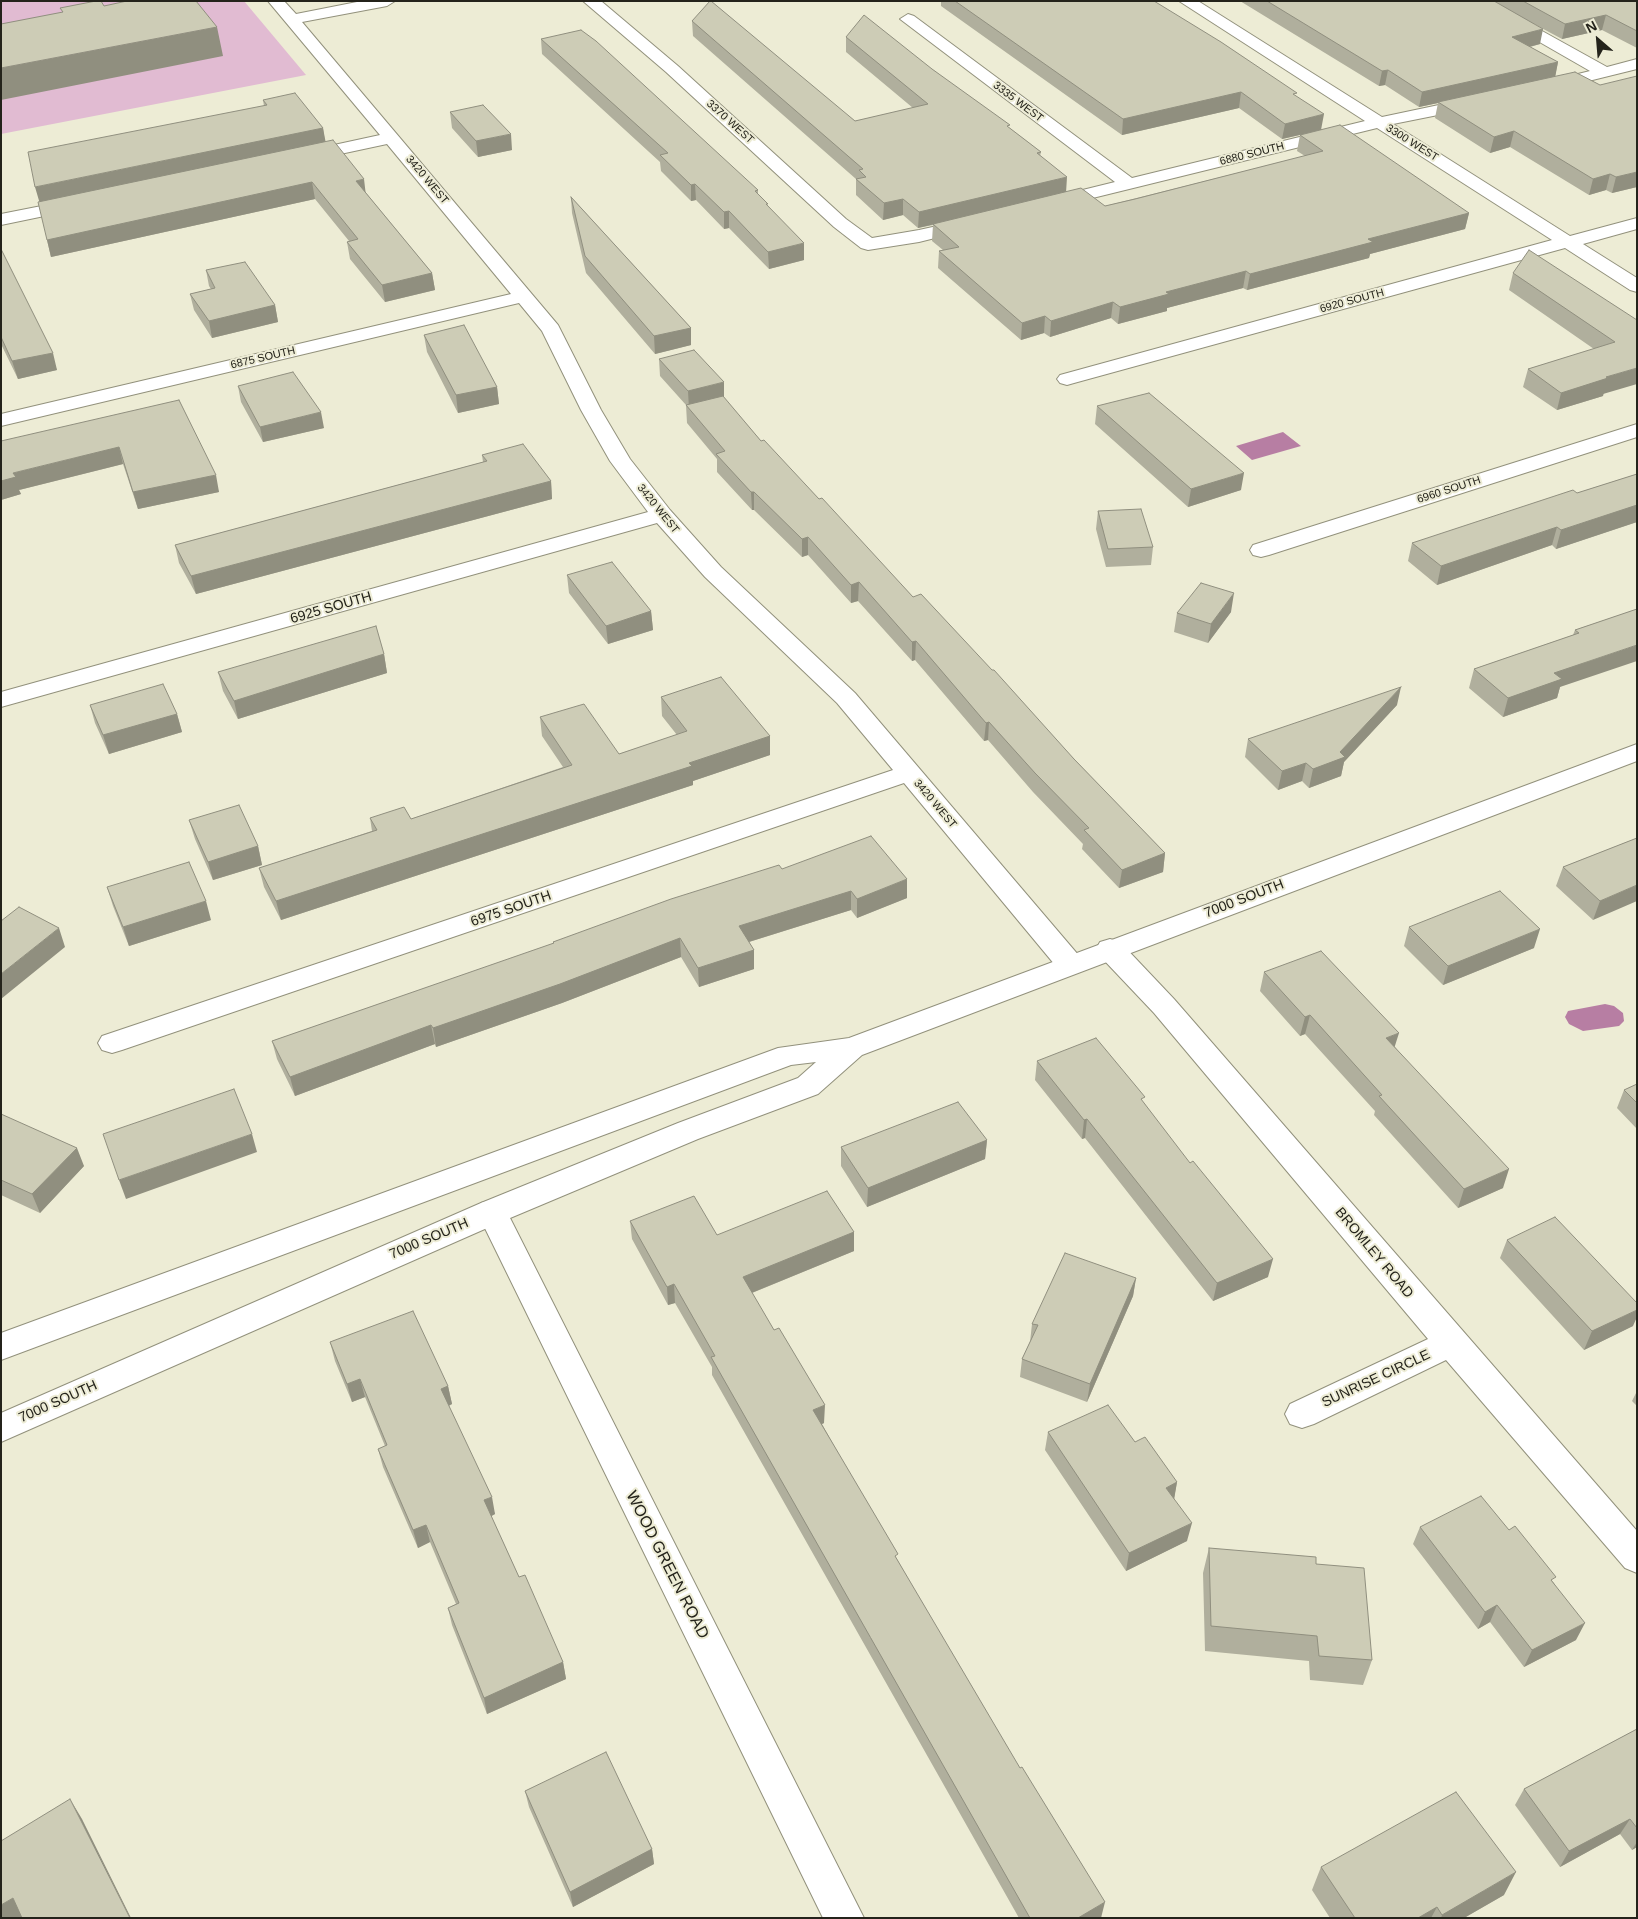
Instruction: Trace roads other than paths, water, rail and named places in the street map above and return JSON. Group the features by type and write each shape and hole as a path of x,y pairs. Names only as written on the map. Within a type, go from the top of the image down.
{"street":[{"name":"3420 WEST","path":"276,1 551,328 591,410 621,461 662,515 713,572 846,698 1070,964"},
{"path":"291,20 387,1"},
{"name":"3370 WEST","path":"591,1 672,69 840,223 868,244 919,236 985,220"},
{"name":"3300 WEST","path":"1187,1 1637,286"},
{"path":"1476,1 1605,72"},
{"name":"3335 WEST","path":"908,19 1128,184"},
{"path":"1531,90 1637,64"},
{"name":"6880 SOUTH","path":"1033,208 1380,123 1484,101"},
{"path":"282,161 392,138"},
{"path":"1,220 98,200"},
{"name":"6920 SOUTH","path":"1067,379 1637,223"},
{"name":"6875 SOUTH","path":"1,420 526,296"},
{"name":"6960 SOUTH","path":"1261,550 1637,430"},
{"name":"6925 SOUTH","path":"1,700 662,515"},
{"name":"7000 SOUTH","path":"1,1347 788,1055 852,1048 1070,964 1637,752"},
{"name":"6975 SOUTH","path":"112,1043 909,774"},
{"name":"BROMLEY ROAD","path":"1110,949 1170,1014 1637,1557"},
{"name":"7000 SOUTH","path":"1,1428 492,1212 688,1131 808,1086 852,1048"},
{"name":"WOOD GREEN ROAD","path":"492,1212 844,1918"},
{"name":"SUNRISE CIRCLE","path":"1302,1414 1451,1343"}]}
